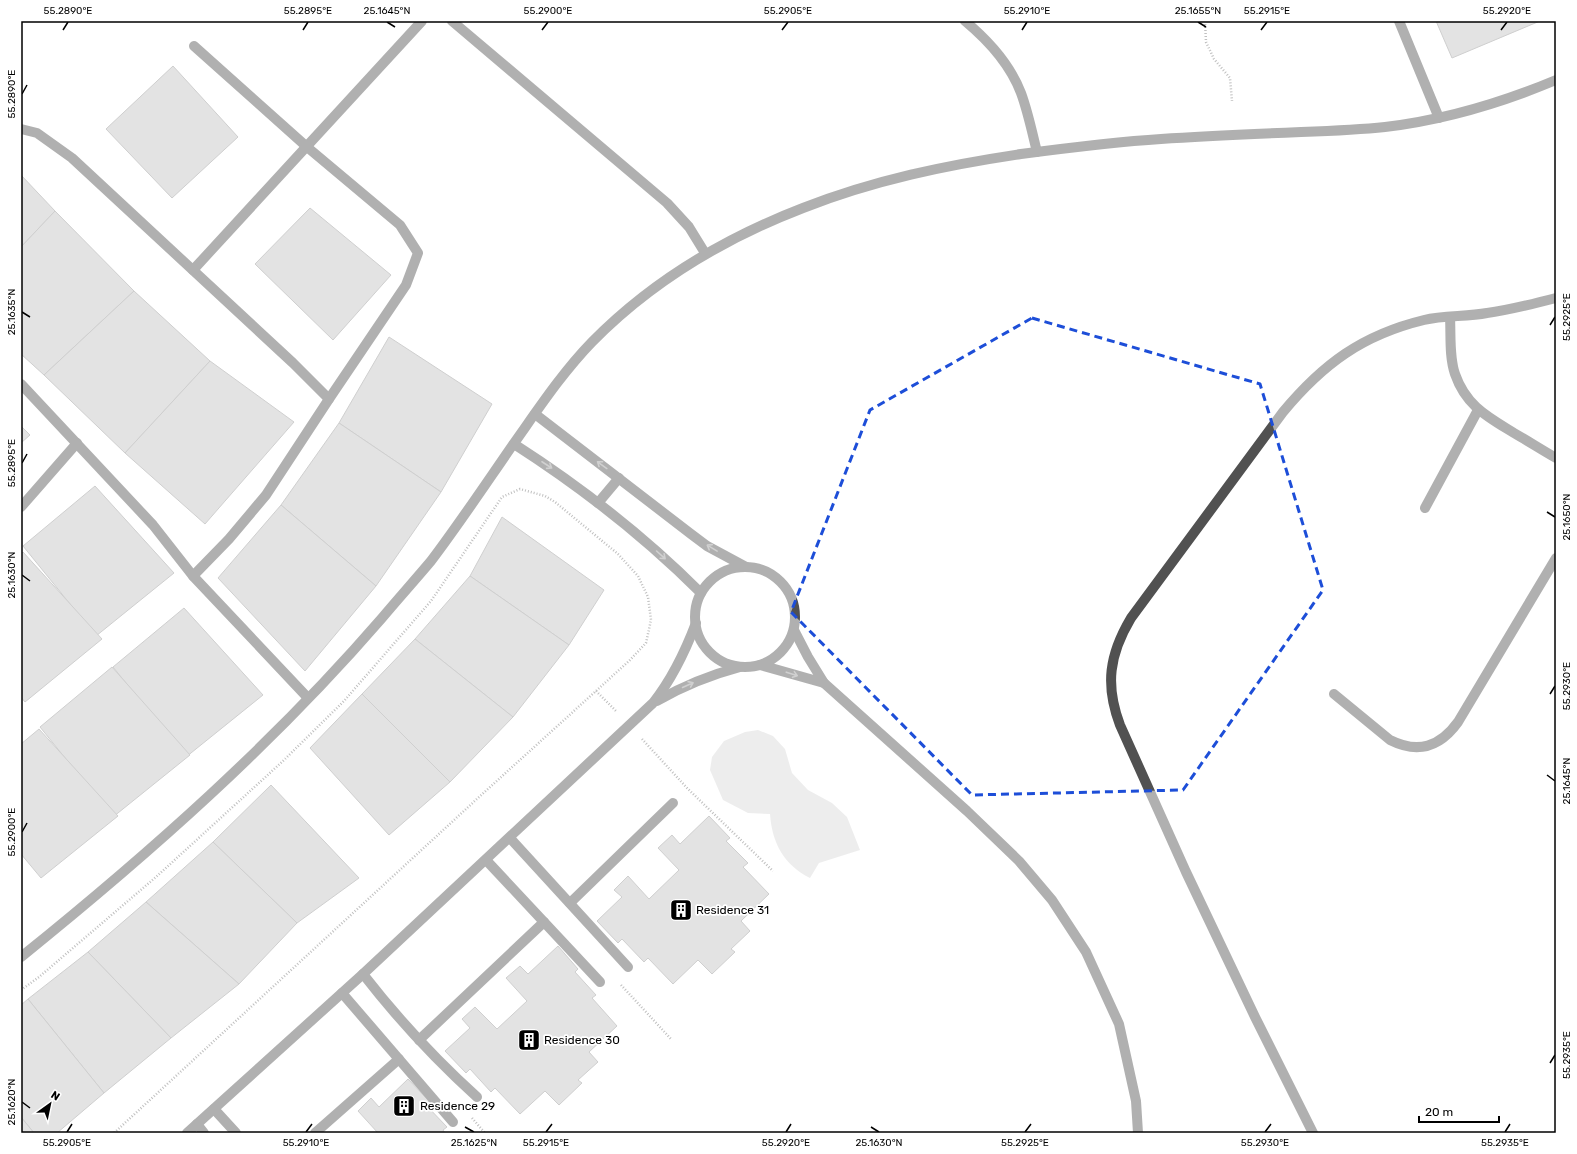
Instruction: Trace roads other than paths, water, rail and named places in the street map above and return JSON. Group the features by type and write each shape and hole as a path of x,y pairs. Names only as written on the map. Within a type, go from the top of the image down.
{"street":[{"path":"193,270 422,21"},
{"path":"452,21 667,203 689,227 705,253"},
{"path":"965,21 984,37 995,49 1014,76 1026,108 1037,152"},
{"path":"1399,21 1439,118"},
{"path":"193,576 229,539 266,495 406,285 418,253 400,225 307,147 194,46"},
{"path":"22,954 130,867 190,814 260,747 308,698 352,651 430,562 535,414 563,376 591,343 629,308 660,284 705,253 754,229 804,208 855,190 907,174 960,163 1037,152 1158,139 1388,127 1473,110 1514,97 1556,80"},
{"path":"21,129 37,132 72,158 329,399"},
{"path":"1313,1133 1255,1017 1186,872 1120,726 1114,709 1111,691 1111,673 1114,653 1121,635 1131,618 1283,412 1301,390 1321,371 1338,358 1368,340 1396,328 1425,320 1487,313 1556,298"},
{"path":"1450,317 1452,357 1455,373 1461,389 1469,400 1478,410 1489,418 1556,458"},
{"path":"21,384 153,525 193,576 308,698"},
{"path":"1425,508 1478,410"},
{"path":"535,414 707,546 746,567"},
{"path":"21,507 77,443"},
{"path":"514,444 558,472 598,503 651,546 701,593"},
{"path":"598,503 619,478"},
{"path":"1334,694 1390,740 1400,745 1422,747 1443,739 1458,722 1556,558"},
{"path":"654,703 699,680 742,667 760,665 770,661 790,640 794,630 796,617 794,604 789,592 781,582 771,574 759,568 733,568 721,573 710,581 701,593 695,612 699,636 706,648 717,658 729,664 742,667"},
{"path":"187,1133 363,974 654,703 674,673 696,624"},
{"path":"794,630 824,683 967,811 1019,861 1052,900 1086,952 1119,1024 1136,1102 1138,1133"},
{"path":"760,665 824,683"},
{"path":"570,903 673,803"},
{"path":"510,838 628,967"},
{"path":"486,860 600,982"},
{"path":"419,1040 544,922"},
{"path":"363,974 397,1016 419,1040 477,1097"},
{"path":"342,993 453,1122"},
{"path":"315,1133 399,1059"},
{"path":"214,1109 236,1133"},
{"path":"197,1124 204,1133"}],"place":[{"name":"Residence 31","path":"681,910"},
{"name":"Residence 30","path":"529,1040"},
{"name":"Residence 29","path":"404,1106"}]}
